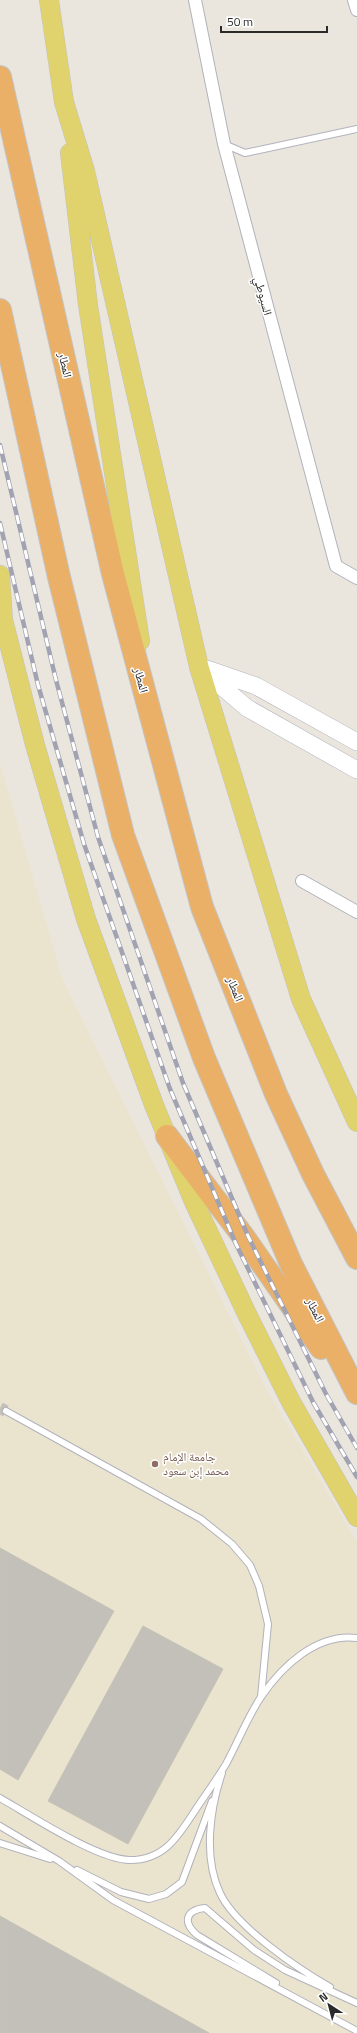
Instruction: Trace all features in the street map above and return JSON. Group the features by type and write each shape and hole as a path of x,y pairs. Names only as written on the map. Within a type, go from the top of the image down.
{"highway":[{"name":"المطار","path":"0,77 113,574 202,907 276,1094 313,1174 357,1258"},
{"name":"المطار","path":"0,310 59,577 123,835 207,1066 291,1264 357,1392"},
{"path":"167,1136 243,1236 357,1399"}],"main road":[{"path":"49,0 64,102 89,313 154,732"},
{"path":"64,102 85,171 200,667 301,999 357,1122"},
{"path":"0,576 2,614 35,745 86,919 167,1136 194,1202 247,1314 291,1402 357,1517"}],"street":[{"name":"السيوطي","path":"194,0 224,144 336,566 357,578"},
{"path":"354,0 357,10"},
{"path":"200,667 256,686 357,742"},
{"path":"200,667 247,708 357,770"},
{"path":"302,881 357,912"}],"lane":[{"path":"224,144 245,153 357,129"},
{"path":"6,1411 201,1519 232,1544 250,1565 259,1586 268,1624 261,1697"},
{"path":"0,1798 100,1853 130,1860 156,1855 176,1840 226,1764 261,1697 278,1676 304,1651 325,1642 357,1638"},
{"path":"0,1843 59,1862 121,1892 149,1899 166,1894 182,1882 226,1764"},
{"path":"218,1786 210,1832 211,1861 220,1893 245,1927 311,1976 357,2003"},
{"path":"0,1826 59,1862 113,1900 357,2031"},
{"path":"322,2012 197,1934 189,1928 188,1919 190,1914 195,1909 205,1908 254,1950 285,1970 357,2003"}],"shaded area":[{"name":"جامعة الإمام محمد إبن سعود","path":"0,763 63,980 264,1385 357,1542 357,2033 0,2033"}],"building":[{"path":"0,1548 114,1611 18,1780 0,1769"},
{"path":"143,1626 223,1669 128,1844 48,1801"},
{"path":"0,1916 209,2033 0,2033"}],"tunnel":[{"path":"0,1408 6,1411"}],"railway":[{"path":"0,445 56,680 98,837 183,1083 248,1236 326,1394 357,1448"},
{"path":"0,523 38,685 84,844 170,1089 236,1244 313,1402 357,1477"}],"place":[{"name":"جامعة الإمام محمد إبن سعود","path":"155,1464"}]}
